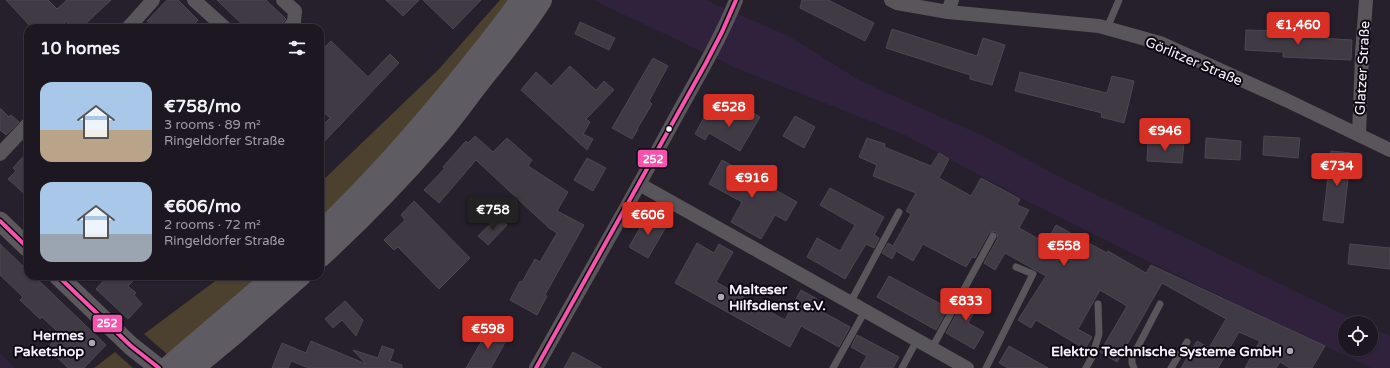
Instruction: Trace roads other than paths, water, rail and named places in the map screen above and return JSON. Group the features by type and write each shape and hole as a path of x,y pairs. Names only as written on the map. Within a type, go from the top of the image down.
{"highway":[{"path":"324,229 379,173 427,120 486,47 521,0"},
{"path":"324,253 390,188 439,134 500,57 541,0"},
{"path":"167,368 270,280"},
{"path":"193,368 295,280"}],"street":[{"path":"132,24 154,0"},
{"path":"194,0 221,24"},
{"path":"283,0 295,11 294,22 292,24"},
{"path":"536,368 713,49 736,0"},
{"name":"Görlitzer Straße","path":"891,0 897,3 950,6 1099,26 1160,43 1286,100 1390,150"},
{"name":"Glatzer Straße","path":"1359,135 1366,0"},
{"path":"0,154 24,128"},
{"path":"639,184 967,368"},
{"path":"0,221 24,244"},
{"path":"62,280 132,346 159,368"}],"lane":[{"path":"1107,28 1119,0"},
{"path":"850,303 900,212"},
{"path":"932,348 993,236"},
{"path":"986,368 1033,274 1016,266"},
{"path":"1086,368 1092,357 1099,334 1098,304"},
{"path":"1134,368 1132,358 1160,304"},
{"path":"833,368 865,311"},
{"path":"902,368 917,340"},
{"path":"1170,368 1187,342"}],"place":[{"name":"Malteser Hilfsdienst e.V.","path":"721,297"},
{"name":"Hermes Paketshop","path":"92,343"},
{"name":"Elektro Technische Systeme GmbH","path":"1290,351"}]}
